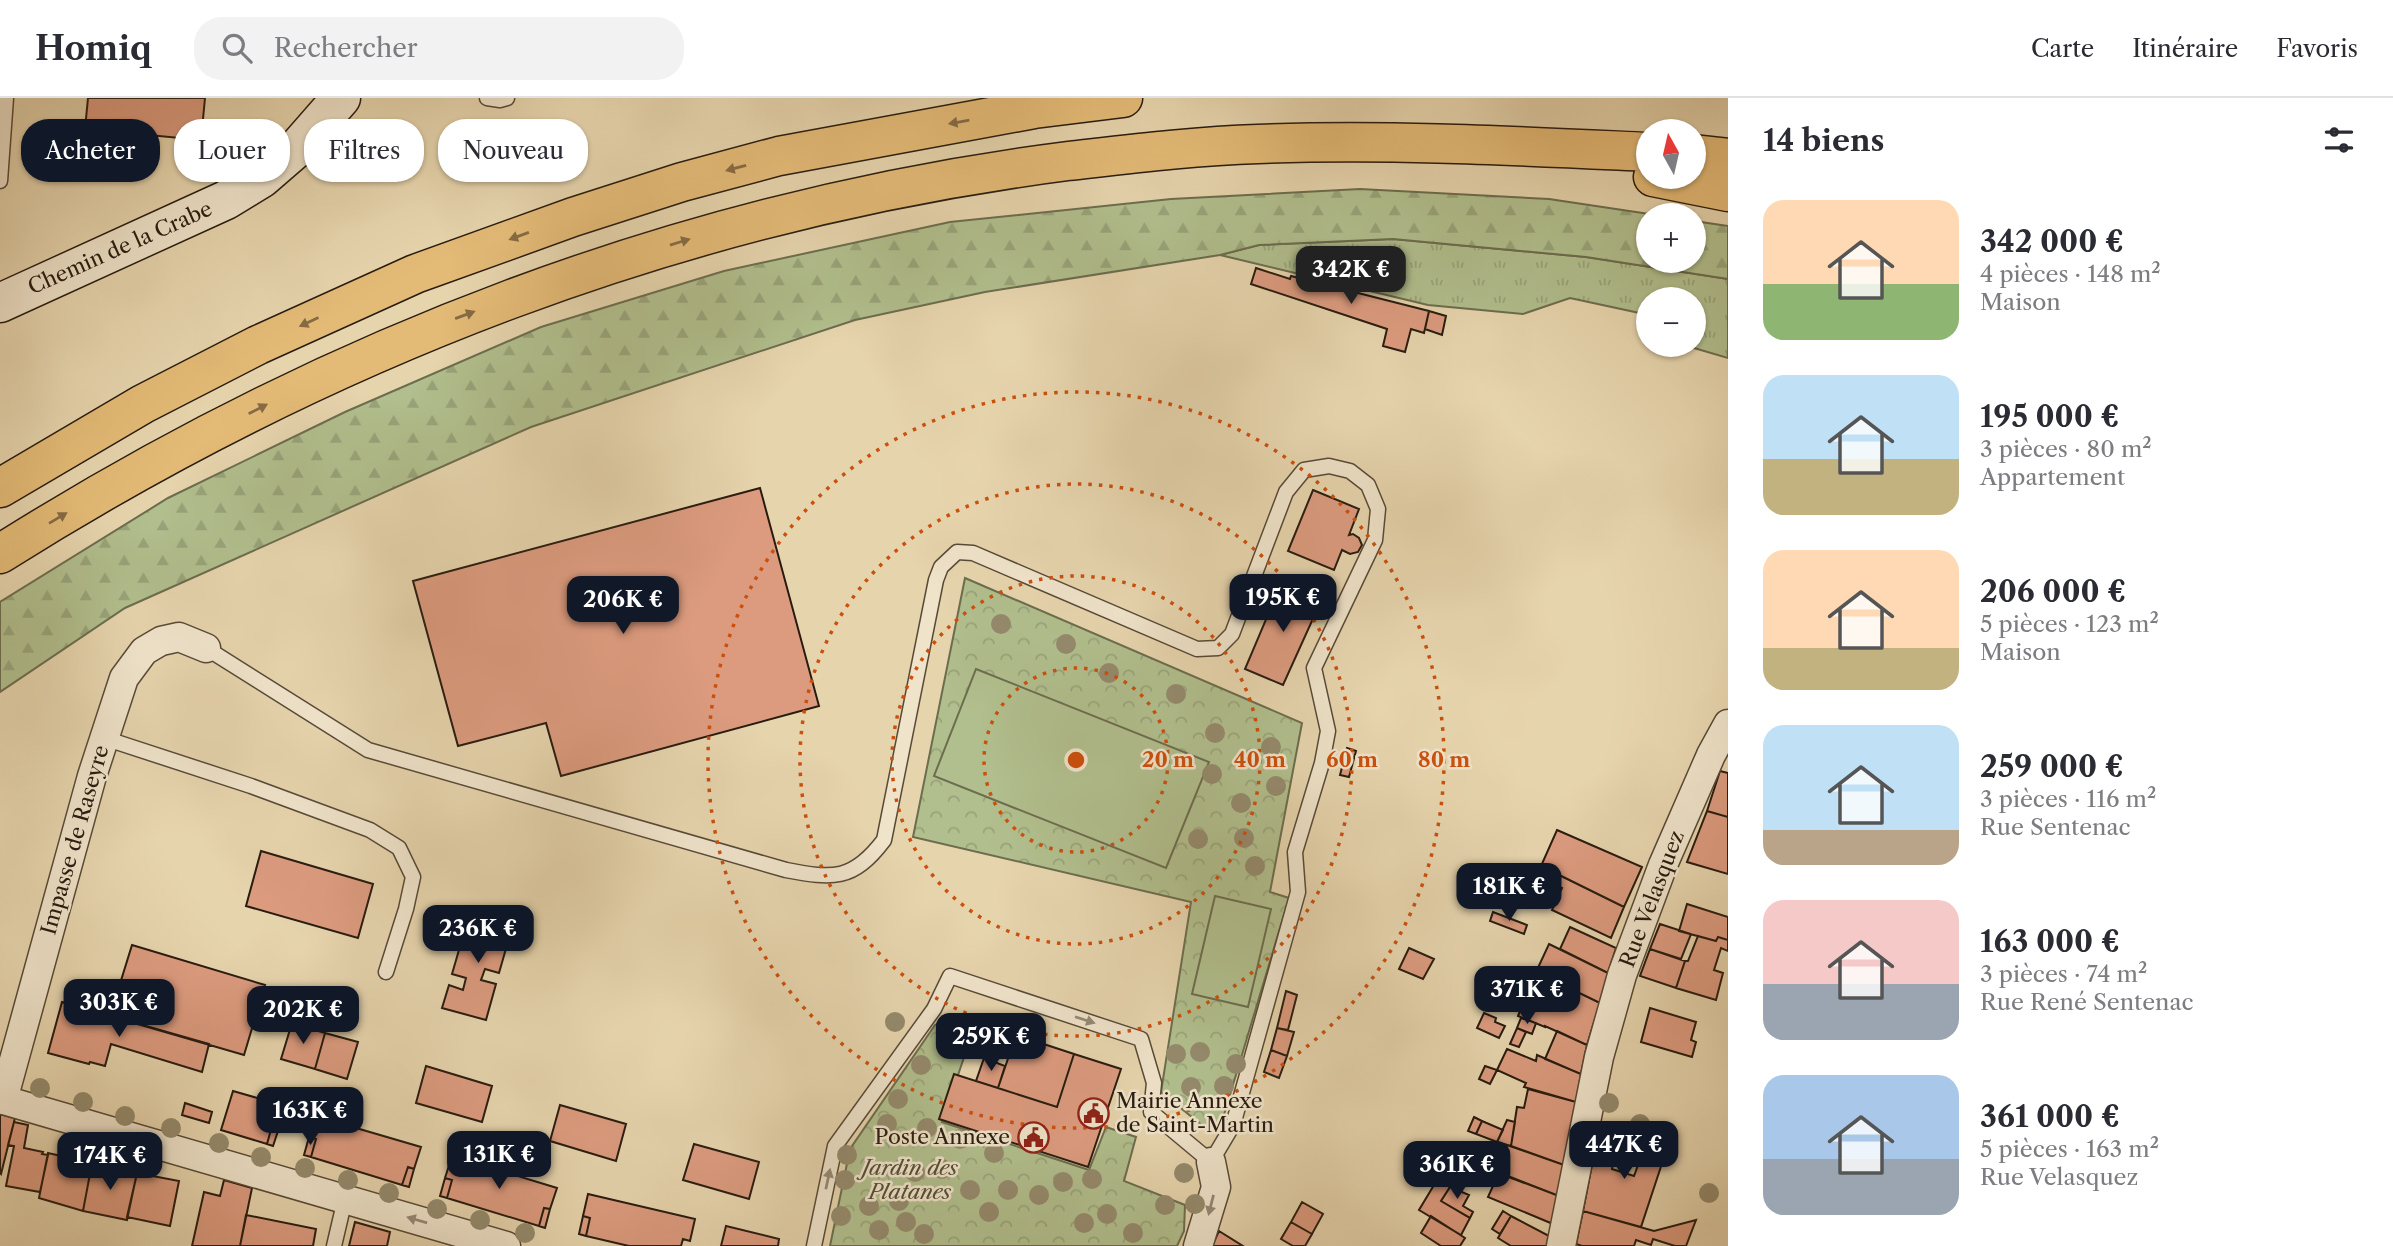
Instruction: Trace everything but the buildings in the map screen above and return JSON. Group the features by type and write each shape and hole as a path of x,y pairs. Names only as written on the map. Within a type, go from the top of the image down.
{"highway":[{"path":"0,488 143,404 258,345 415,274 573,217 682,182 779,156 1034,108 1123,98"},
{"path":"0,554 100,493 184,447 283,396 454,319 602,265 783,214 871,193 961,176 1110,156 1281,144 1388,141 1636,151"},
{"path":"1527,146 1636,172"},
{"path":"1706,155 1728,158"},
{"path":"1706,187 1728,192"}],"street":[{"name":"Chemin de la Crabe","path":"0,303 226,200 262,178 290,154 336,101"},
{"name":"Impasse de Raseyre","path":"1,1099 88,789 124,678 144,651 161,641 178,637 206,648"},
{"name":"Rue Velasquez","path":"1561,1246 1599,1057 1622,975 1663,865 1728,724"},
{"path":"1,1099 506,1246"},
{"path":"1198,1246 1216,1187 1211,1162"}],"lane":[{"path":"0,181 6,98"},
{"path":"487,98 507,98"},
{"path":"206,648 368,750 786,870 819,876 842,875 869,860 884,840 936,580 941,567 957,552 973,553 1198,649 1218,648 1232,634 1286,492 1304,470 1329,466 1350,471 1368,485 1378,509 1375,540 1314,668 1328,731 1322,763 1295,852 1298,892 1233,1125 1211,1162 1151,1112 1154,1083 1141,1039 950,976 934,1009 835,1146 814,1246"},
{"path":"104,738 251,786 370,830 398,848 413,877 386,972"},
{"path":"334,1246 345,1199"}],"green space":[{"path":"1360,189 1549,199 1636,212 1636,265 1586,257 1393,239 1259,245 1220,255 985,292 855,320 531,427 125,608 0,692 0,602 168,498 345,412 541,327 724,271 950,222 1171,199"},
{"path":"1706,223 1728,226 1728,279 1689,273 1706,273"},
{"path":"1393,239 1586,257 1636,265 1636,273 1689,273 1728,279 1728,358 1706,352 1706,287 1636,287 1636,312 1570,298 1523,314 1428,305 1220,255 1259,245"},
{"path":"965,578 1302,723 1270,892 1289,898 1220,1128 1209,1131 1161,1092 1191,902 913,837"},
{"path":"976,669 1209,762 1166,868 934,776"},
{"path":"1215,896 1271,909 1248,1007 1192,994"},
{"name":"Jardin des Platanes","path":"943,1021 973,1031 942,1122 1089,1170 1106,1127 1136,1137 1124,1181 1185,1205 1184,1231 1177,1246 830,1246 850,1149 935,1025"}],"place":[{"name":"Mairie Annexe de Saint-Martin","path":"1093,1113"},
{"name":"Poste Annexe","path":"1033,1137"}]}
